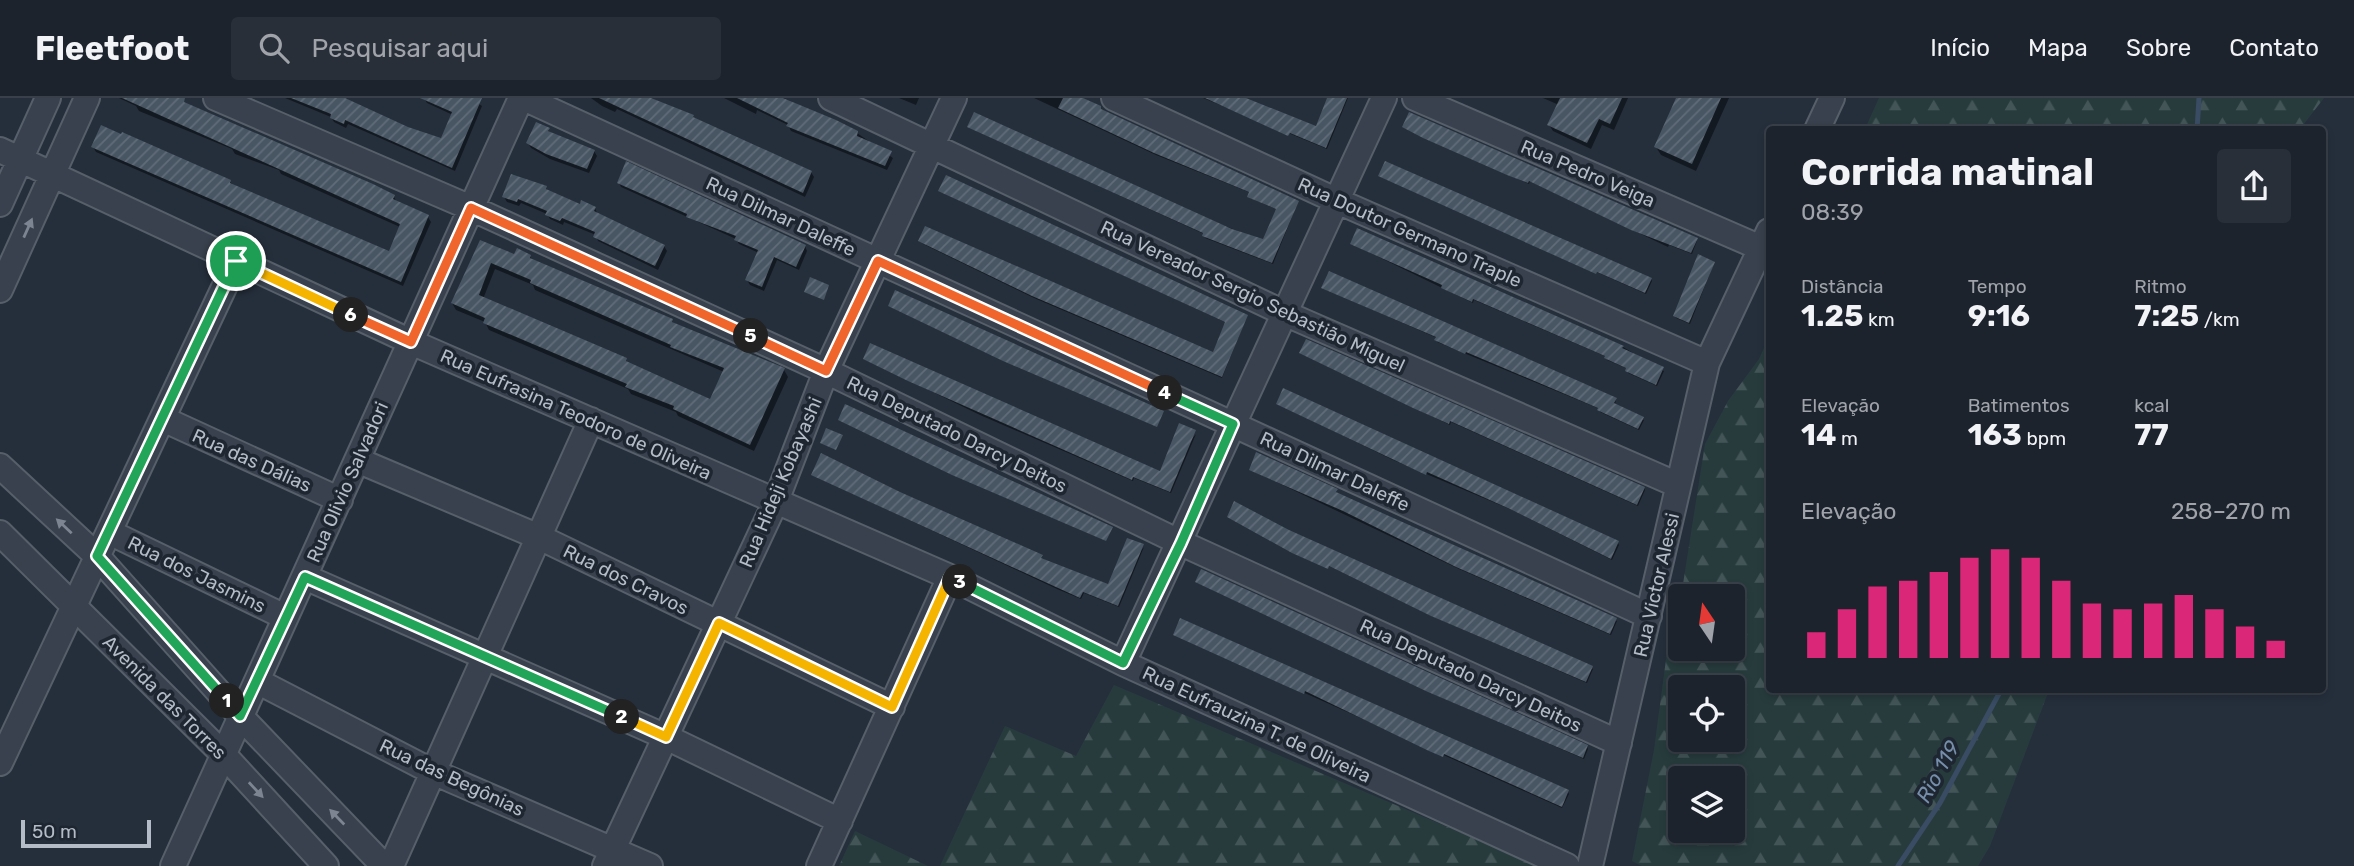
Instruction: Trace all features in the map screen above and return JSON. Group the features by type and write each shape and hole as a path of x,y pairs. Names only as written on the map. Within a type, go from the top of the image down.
{"street":[{"path":"0,204 10,155 48,98"},
{"path":"0,290 87,98"},
{"name":"Rua Deputado Darcy Deitos","path":"216,98 471,208 826,371 1181,543 1619,743"},
{"name":"Rua Olivio Salvadori","path":"173,866 523,98"},
{"name":"Rua Dilmar Daleffe","path":"523,98 1649,616"},
{"name":"Rua Vereador Sergio Sebastião Miguel","path":"831,98 1284,313 1678,485"},
{"name":"Rua Hideji Kobayashi","path":"609,858 776,501 826,371 954,98"},
{"name":"Rua Doutor Germano Traple","path":"1114,98 1335,200 1707,363"},
{"path":"1123,663 1181,543 1335,200 1384,98"},
{"name":"Rua Pedro Veiga","path":"1415,98 1765,240"},
{"path":"1819,126 1832,98"},
{"name":"Rua Eufrasina Teodoro de Oliveira","path":"10,155 411,342 950,577"},
{"name":"Rua Victor Alessi","path":"1590,866 1707,363 1765,240"},
{"path":"0,763 236,261"},
{"name":"Rua das Dálias","path":"163,419 340,500"},
{"path":"391,866 591,421"},
{"name":"Rua dos Cravos","path":"356,460 539,537 892,707"},
{"name":"Avenida das Torres","path":"0,466 97,556 240,716 384,866"},
{"name":"Rua dos Jasmins","path":"109,532 285,617"},
{"name":"Avenida das Torres","path":"0,533 223,754 326,866"},
{"path":"305,577 666,737 840,821"},
{"path":"819,866 950,577"},
{"name":"Rua Eufrauzina T. de Oliveira","path":"950,577 1123,663 1567,866"},
{"name":"Rua das Begônias","path":"257,681 433,772 609,858 650,866"}],"green space":[{"path":"1879,98 2324,98 2302,126 1866,126"},
{"path":"1766,344 1766,693 2048,693 1990,846 1978,866 1642,866 1632,861 1654,750 1668,648 1668,662 1745,662 1745,584 1683,584 1705,444 1728,401 1759,359"},
{"path":"1114,685 1539,866 940,866 1005,726 1076,756"},
{"path":"855,831 928,866 839,866"}],"building":[{"path":"122,98 185,98 184,102 373,184 395,195 393,199 429,215 401,282 91,147 101,125 121,134 122,132 231,180 230,183 389,251 400,224"},
{"path":"291,98 345,98 408,127 441,138 452,112 420,98 482,98 452,168 345,120 344,124 330,118 331,114"},
{"path":"599,98 651,98 694,115 693,117 812,171 803,193"},
{"path":"737,98 783,98 836,120 858,131 857,136 892,151 885,166 786,126 788,123"},
{"path":"1063,98 1083,98 1101,106 1101,109 1299,201 1272,263 1202,236 1203,233 967,127 974,112 1232,229 1263,239 1276,209 1247,197 1249,192 1154,153 1058,108"},
{"path":"1205,98 1246,98 1316,126 1327,98 1347,98 1326,148 1290,133 1288,136"},
{"path":"1560,98 1622,98 1610,124 1599,119 1587,143 1547,125"},
{"path":"1676,98 1721,98 1692,164 1654,147"},
{"path":"1409,112 1698,238 1691,253 1631,230 1529,181 1528,183 1507,175 1423,138 1402,127"},
{"path":"536,122 550,128 548,131 595,150 587,169 546,154 526,143"},
{"path":"626,161 806,245 796,267 774,257 762,287 745,280 758,250 734,240 736,236 686,217 687,214 617,183"},
{"path":"1385,161 1652,278 1645,293 1597,272 1596,274 1378,176"},
{"path":"511,174 547,186 546,189 580,204 581,200 596,207 594,211 665,245 655,266 593,237 595,232 562,218 560,221 545,215 547,211 518,199 517,202 502,197"},
{"path":"946,175 1248,315 1222,377 1032,296 918,241 925,226 1213,352 1225,322 938,191"},
{"path":"1357,228 1624,346 1622,348 1664,367 1656,385 1625,371 1626,368 1604,358 1605,356 1473,299 1472,302 1441,288 1442,285 1350,244"},
{"path":"480,240 514,254 517,248 531,255 530,258 673,319 672,322 785,368 750,445 673,409 674,406 625,387 627,384 483,323 485,318 451,303","holes":["491,263 531,280 530,283 671,345 670,347 724,368 710,399 626,361 627,358 479,295"]},
{"path":"1698,254 1715,262 1689,323 1673,316"},
{"path":"1329,271 1617,398 1614,403 1644,417 1638,429 1597,410 1598,408 1466,352 1465,354 1434,340 1436,337 1321,288"},
{"path":"810,277 829,285 824,300 804,292"},
{"path":"895,290 1164,411 1157,427 1003,361 888,306"},
{"path":"1306,339 1645,487 1637,505 1450,421 1449,424 1413,408 1299,353"},
{"path":"870,343 1160,471 1179,423 1196,430 1170,492 1133,477 1132,480 863,359"},
{"path":"1283,388 1619,541 1611,559 1510,509 1427,472 1426,475 1276,404"},
{"path":"845,404 1113,527 1106,541 952,475 838,420"},
{"path":"826,428 843,435 836,450 820,443"},
{"path":"1256,452 1338,489 1336,492 1617,618 1610,634 1456,567 1343,511 1249,470"},
{"path":"821,453 900,492 1043,555 1041,558 1108,584 1127,538 1144,544 1118,606 1083,592 1080,598 811,475"},
{"path":"1234,501 1289,530 1593,666 1586,682 1431,616 1329,566 1328,569 1292,553 1227,517"},
{"path":"1201,569 1588,745 1583,758 1428,692 1195,582"},
{"path":"1180,618 1569,790 1562,807 1444,754 1443,757 1429,751 1305,691 1304,694 1173,635"}],"waterway":[{"name":"Rio 119","path":"2197,126 2199,98"},
{"name":"Rio 119","path":"1898,866 1940,803 1999,693"}],"route":[{"path":"471,208 826,371 878,261 1233,424 1181,543 1123,663 950,577 892,707 719,623 666,737 305,577 240,716 97,556 236,261 411,342 471,208"}]}
